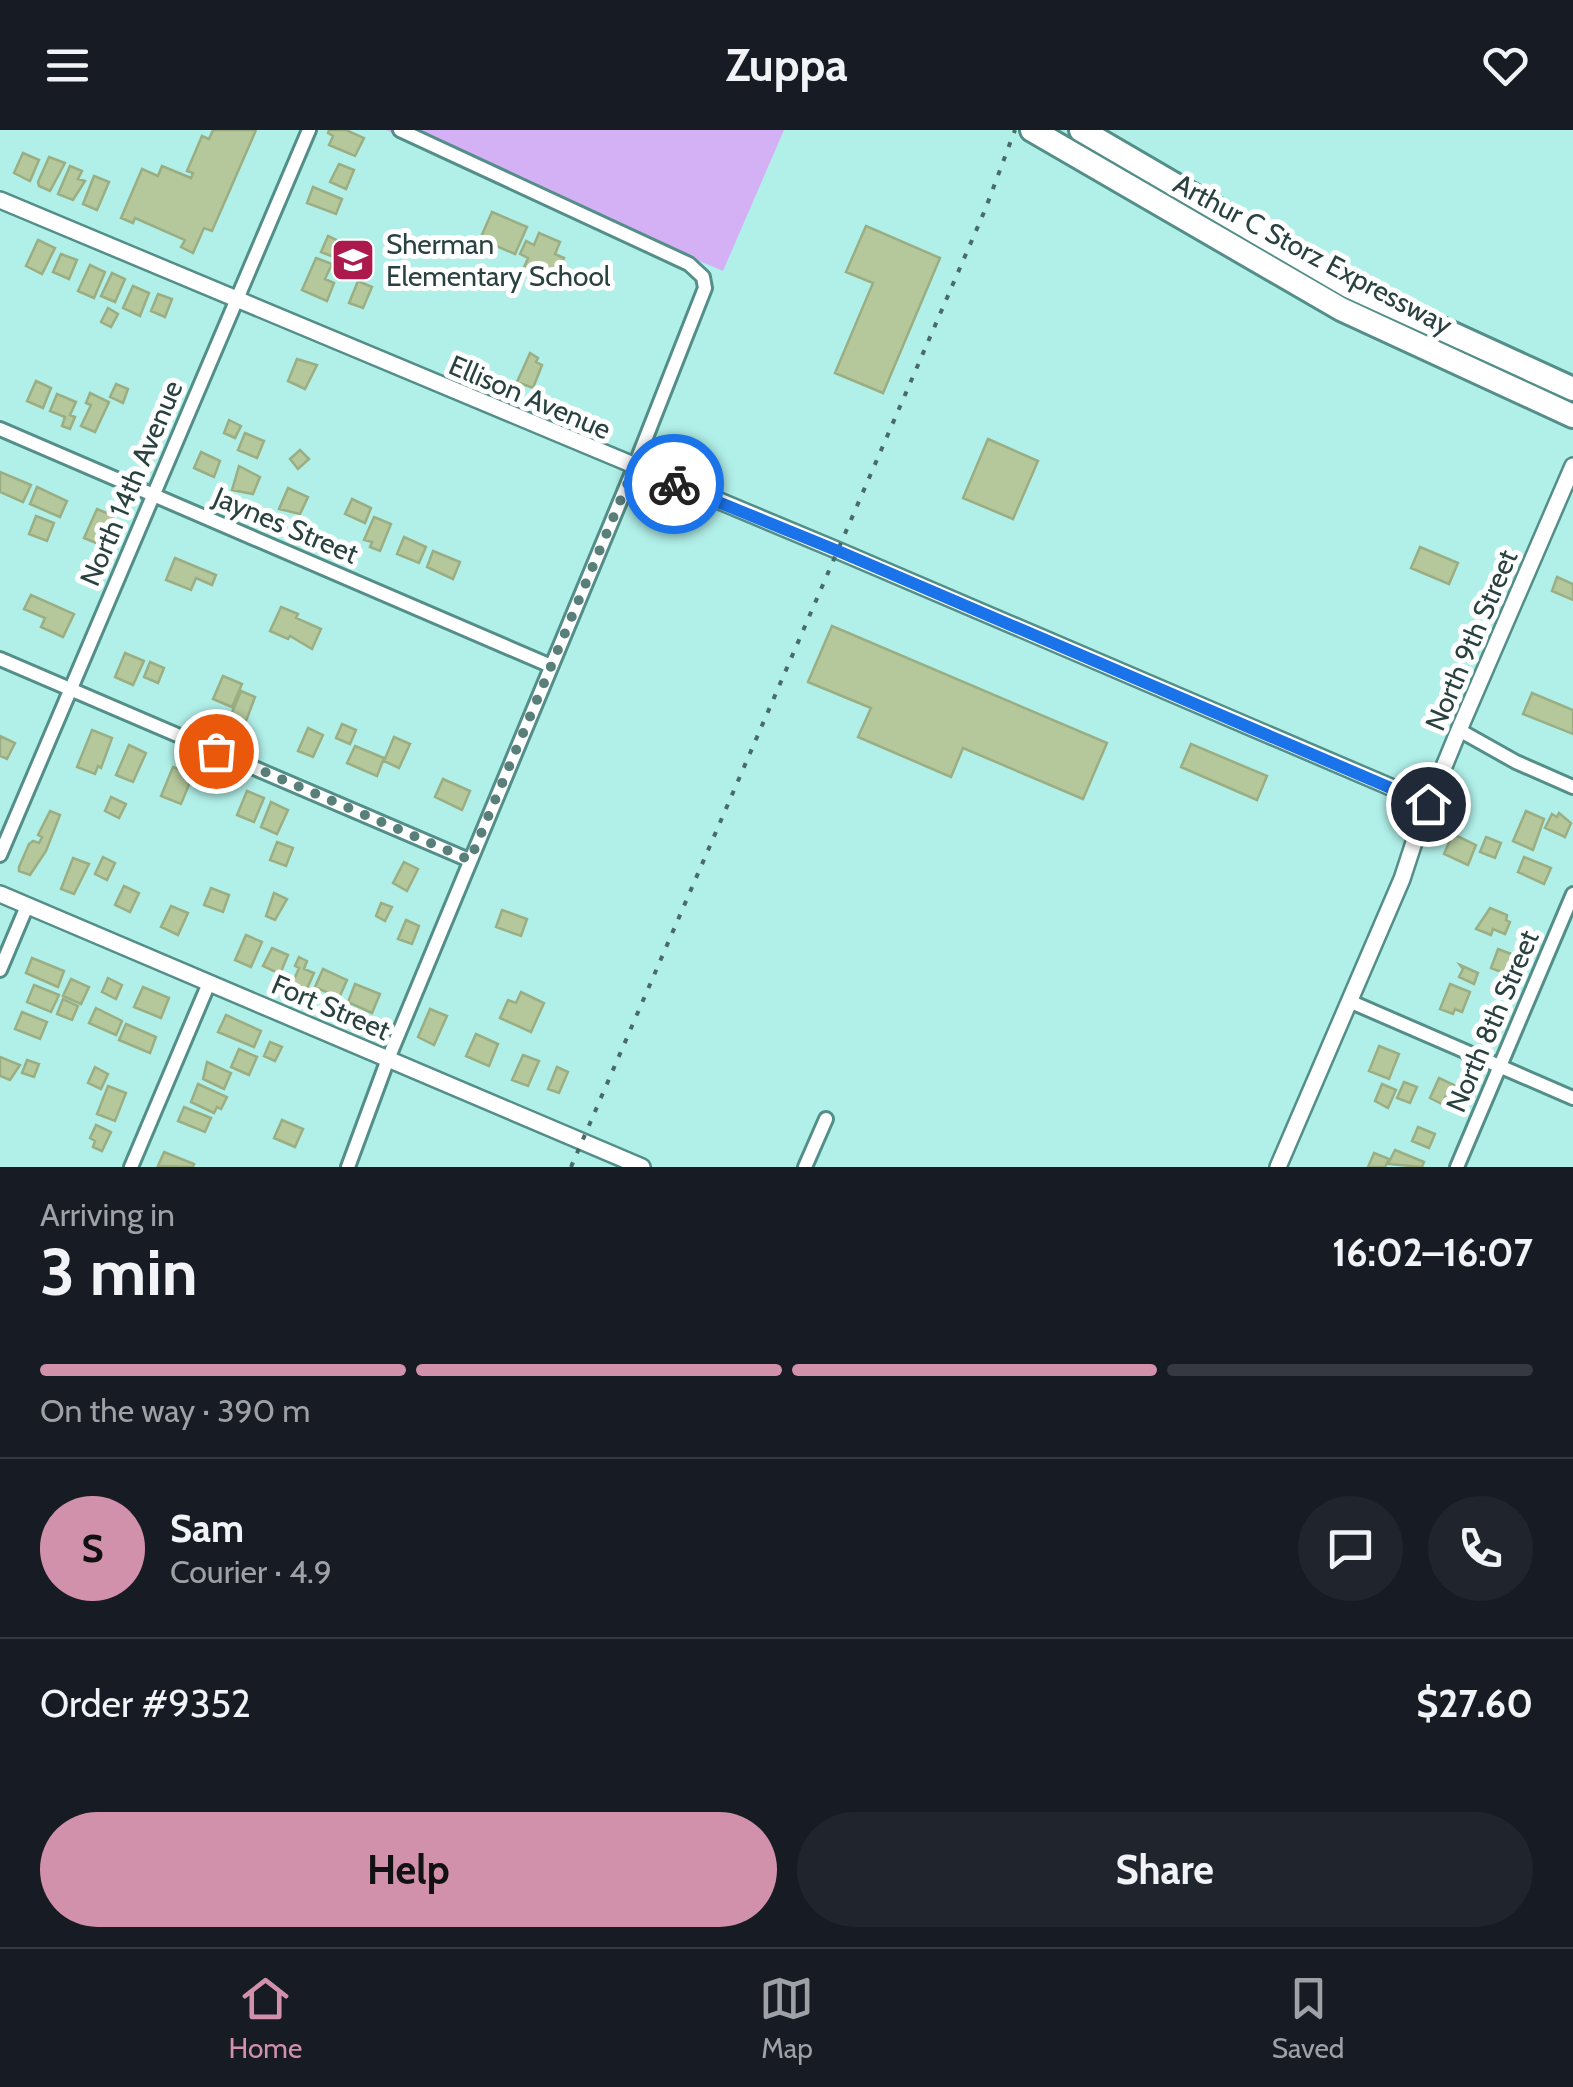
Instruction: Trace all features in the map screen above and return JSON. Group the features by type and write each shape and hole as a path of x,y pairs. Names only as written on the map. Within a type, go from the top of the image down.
{"highway":[{"name":"Arthur C Storz Expressway","path":"1032,130 1341,309 1573,416"},
{"name":"Arthur C Storz Expressway","path":"1081,130 1350,287 1573,388"}],"street":[{"name":"North 14th Avenue","path":"0,855 309,130"},
{"path":"348,1167 388,1059 705,288 703,277 689,264 400,130"},
{"name":"Ellison Avenue","path":"0,200 838,551 1428,804"},
{"name":"Jaynes Street","path":"0,430 552,666"},
{"name":"North 9th Street","path":"1278,1167 1573,466"},
{"path":"0,659 470,860"},
{"path":"1459,730 1516,762 1573,787"},
{"name":"Fort Street","path":"0,894 642,1167"},
{"name":"North 8th Street","path":"1457,1167 1573,894"},
{"path":"0,970 28,906"},
{"path":"131,1167 209,983"},
{"path":"1349,1001 1573,1098"},
{"path":"806,1167 826,1119"}],"shaded area":[{"path":"386,130 784,130 723,271"}],"building":[{"path":"213,130 256,130 212,231 204,228 193,253 181,247 185,240 135,218 133,223 121,218 142,169 158,176 162,166 191,178 193,173 187,171 202,136 209,139"},
{"path":"329,130 346,130 364,138 355,156 329,145 333,136"},
{"path":"23,153 39,160 30,181 14,173"},
{"path":"49,157 65,163 50,191 38,182"},
{"path":"339,164 354,170 346,189 330,182"},
{"path":"70,166 82,171 78,179 85,181 73,200 58,194"},
{"path":"94,176 109,182 97,210 83,204"},
{"path":"313,187 342,199 336,214 307,203"},
{"path":"492,212 527,227 515,254 480,239"},
{"path":"866,226 940,258 883,393 835,373 873,283 846,272"},
{"path":"539,233 560,242 555,254 564,258 557,273 548,269 543,281 522,272 528,258 520,254 526,241 534,245"},
{"path":"328,236 343,243 336,258 321,252"},
{"path":"38,240 55,248 42,274 26,266"},
{"path":"61,254 77,260 69,279 53,272"},
{"path":"316,258 332,264 325,279 334,283 327,301 302,290"},
{"path":"90,265 105,272 94,298 78,291"},
{"path":"112,273 125,279 115,302 101,296"},
{"path":"358,281 372,287 363,308 349,303"},
{"path":"133,286 149,293 140,316 123,308"},
{"path":"158,294 172,299 165,317 151,311"},
{"path":"108,308 118,314 111,327 101,322"},
{"path":"530,353 542,365 533,388 517,382"},
{"path":"297,359 317,365 305,389 288,381"},
{"path":"36,381 51,388 43,408 27,401"},
{"path":"116,384 128,389 123,403 110,397"},
{"path":"90,393 109,402 95,432 81,426 91,405 86,403"},
{"path":"57,394 76,402 70,415 75,417 70,429 62,426 65,417 50,411"},
{"path":"229,420 241,426 235,438 224,433"},
{"path":"245,433 264,441 257,458 238,450"},
{"path":"988,439 1038,461 1013,519 963,498"},
{"path":"300,450 309,459 298,469 290,459"},
{"path":"201,452 220,461 214,477 194,468"},
{"path":"239,466 260,477 253,494 232,490"},
{"path":"0,472 31,485 23,502 0,492"},
{"path":"37,487 67,501 60,517 30,504"},
{"path":"288,488 308,497 300,514 279,509"},
{"path":"352,499 371,508 365,523 345,514"},
{"path":"97,509 114,516 101,545 84,538"},
{"path":"36,516 54,523 47,541 29,534"},
{"path":"374,517 391,524 380,551 364,540"},
{"path":"404,537 426,547 419,563 397,554"},
{"path":"1420,547 1458,563 1449,584 1411,568"},
{"path":"433,551 460,562 453,579 427,567"},
{"path":"175,558 216,575 212,585 196,578 191,590 166,580"},
{"path":"1557,577 1573,584 1573,600 1552,591"},
{"path":"31,595 74,614 63,637 41,627 45,618 24,609"},
{"path":"281,607 321,629 312,649 290,636 288,639 270,631"},
{"path":"832,626 1107,743 1083,799 963,748 951,777 858,737 871,708 808,682"},
{"path":"125,653 144,661 133,685 115,677"},
{"path":"150,662 164,668 158,683 144,677"},
{"path":"223,676 242,684 232,707 213,699"},
{"path":"241,691 255,697 243,729 228,722"},
{"path":"1532,693 1573,710 1573,734 1523,714"},
{"path":"342,724 356,730 350,744 336,738"},
{"path":"308,728 323,735 313,757 298,751"},
{"path":"92,730 112,738 95,774 77,767"},
{"path":"0,736 15,743 7,759 0,756"},
{"path":"394,737 410,744 399,768 384,761"},
{"path":"1191,744 1267,776 1257,800 1181,767"},
{"path":"129,745 146,753 133,782 116,775"},
{"path":"355,746 384,758 377,776 347,763"},
{"path":"173,767 193,775 181,804 161,796"},
{"path":"443,779 470,791 462,810 435,797"},
{"path":"247,791 264,798 254,822 237,815"},
{"path":"111,797 126,804 119,818 105,811"},
{"path":"271,802 288,810 277,834 261,827"},
{"path":"50,811 60,815 46,851 30,875 19,871 29,844 39,843 42,837 38,835"},
{"path":"1526,811 1544,819 1533,850 1513,841"},
{"path":"1559,813 1571,823 1565,837 1545,828 1552,814 1557,817"},
{"path":"1453,834 1476,845 1468,865 1444,854"},
{"path":"1486,837 1501,843 1495,858 1480,852"},
{"path":"277,842 293,848 286,866 270,860"},
{"path":"103,857 115,863 107,880 95,874"},
{"path":"1524,857 1551,868 1544,884 1518,872"},
{"path":"73,858 89,864 74,894 61,889"},
{"path":"404,862 418,869 407,891 393,883"},
{"path":"124,886 139,893 130,912 115,905"},
{"path":"211,888 229,895 223,912 204,905"},
{"path":"274,893 287,899 275,920 266,916"},
{"path":"381,903 392,907 385,921 376,916"},
{"path":"171,906 188,913 178,935 161,927"},
{"path":"1490,908 1507,915 1510,922 1505,934 1493,929 1491,935 1476,929"},
{"path":"502,910 527,919 521,936 496,927"},
{"path":"406,920 419,926 412,944 398,939"},
{"path":"246,935 262,942 251,967 235,960"},
{"path":"272,948 288,955 280,974 263,966"},
{"path":"1498,949 1514,955 1506,974 1491,968"},
{"path":"299,957 307,961 304,969 314,973 305,993 291,987"},
{"path":"32,958 64,971 58,987 26,973"},
{"path":"1460,965 1478,973 1474,984 1459,977 1463,969"},
{"path":"323,969 347,980 339,998 315,987"},
{"path":"108,978 122,985 116,999 102,992"},
{"path":"71,979 89,987 81,1004 63,996"},
{"path":"355,984 380,994 372,1013 348,1002"},
{"path":"1450,984 1470,992 1462,1012 1455,1009 1453,1014 1440,1009"},
{"path":"34,985 59,995 51,1012 27,1002"},
{"path":"143,987 169,998 161,1018 134,1007"},
{"path":"521,992 544,1003 531,1032 500,1018 508,1000 516,1003"},
{"path":"63,999 78,1006 72,1020 57,1014"},
{"path":"96,1008 122,1021 116,1035 89,1023"},
{"path":"430,1009 447,1016 434,1045 418,1037"},
{"path":"22,1012 47,1022 40,1039 15,1029"},
{"path":"226,1015 261,1031 254,1047 218,1032"},
{"path":"126,1024 156,1037 150,1053 119,1040"},
{"path":"476,1034 498,1044 489,1066 466,1056"},
{"path":"270,1042 282,1047 275,1061 264,1056"},
{"path":"1379,1046 1399,1054 1389,1079 1369,1071"},
{"path":"239,1049 257,1057 249,1075 231,1067"},
{"path":"523,1055 539,1061 528,1086 512,1080"},
{"path":"0,1057 20,1065 10,1080 0,1076"},
{"path":"27,1060 39,1064 34,1077 22,1073"},
{"path":"207,1062 231,1073 224,1089 203,1079"},
{"path":"95,1067 108,1074 101,1089 88,1083"},
{"path":"557,1067 568,1072 559,1093 548,1089"},
{"path":"1439,1078 1460,1088 1455,1101 1445,1097 1442,1104 1430,1098"},
{"path":"1404,1082 1417,1087 1410,1103 1397,1098"},
{"path":"198,1084 227,1097 221,1109 217,1107 214,1113 191,1102"},
{"path":"1382,1084 1396,1090 1388,1108 1375,1101"},
{"path":"108,1086 126,1093 115,1121 97,1114"},
{"path":"184,1107 211,1118 205,1132 178,1121"},
{"path":"282,1120 303,1129 295,1147 274,1138"},
{"path":"96,1125 111,1132 102,1151 93,1147 95,1141 90,1138"},
{"path":"1418,1127 1435,1134 1429,1148 1412,1141"},
{"path":"1395,1150 1424,1162 1422,1167 1388,1164"},
{"path":"164,1152 194,1164 193,1167 158,1166"},
{"path":"1374,1153 1389,1159 1385,1167 1368,1167"}],"railway":[{"path":"571,1167 985,210 1015,130"}],"way so far":[{"path":"216,751 470,860 634,468 674,484"}],"place":[{"name":"Sherman Elementary School","path":"353,260"}],"route":[{"path":"674,484 1428,804"}]}
